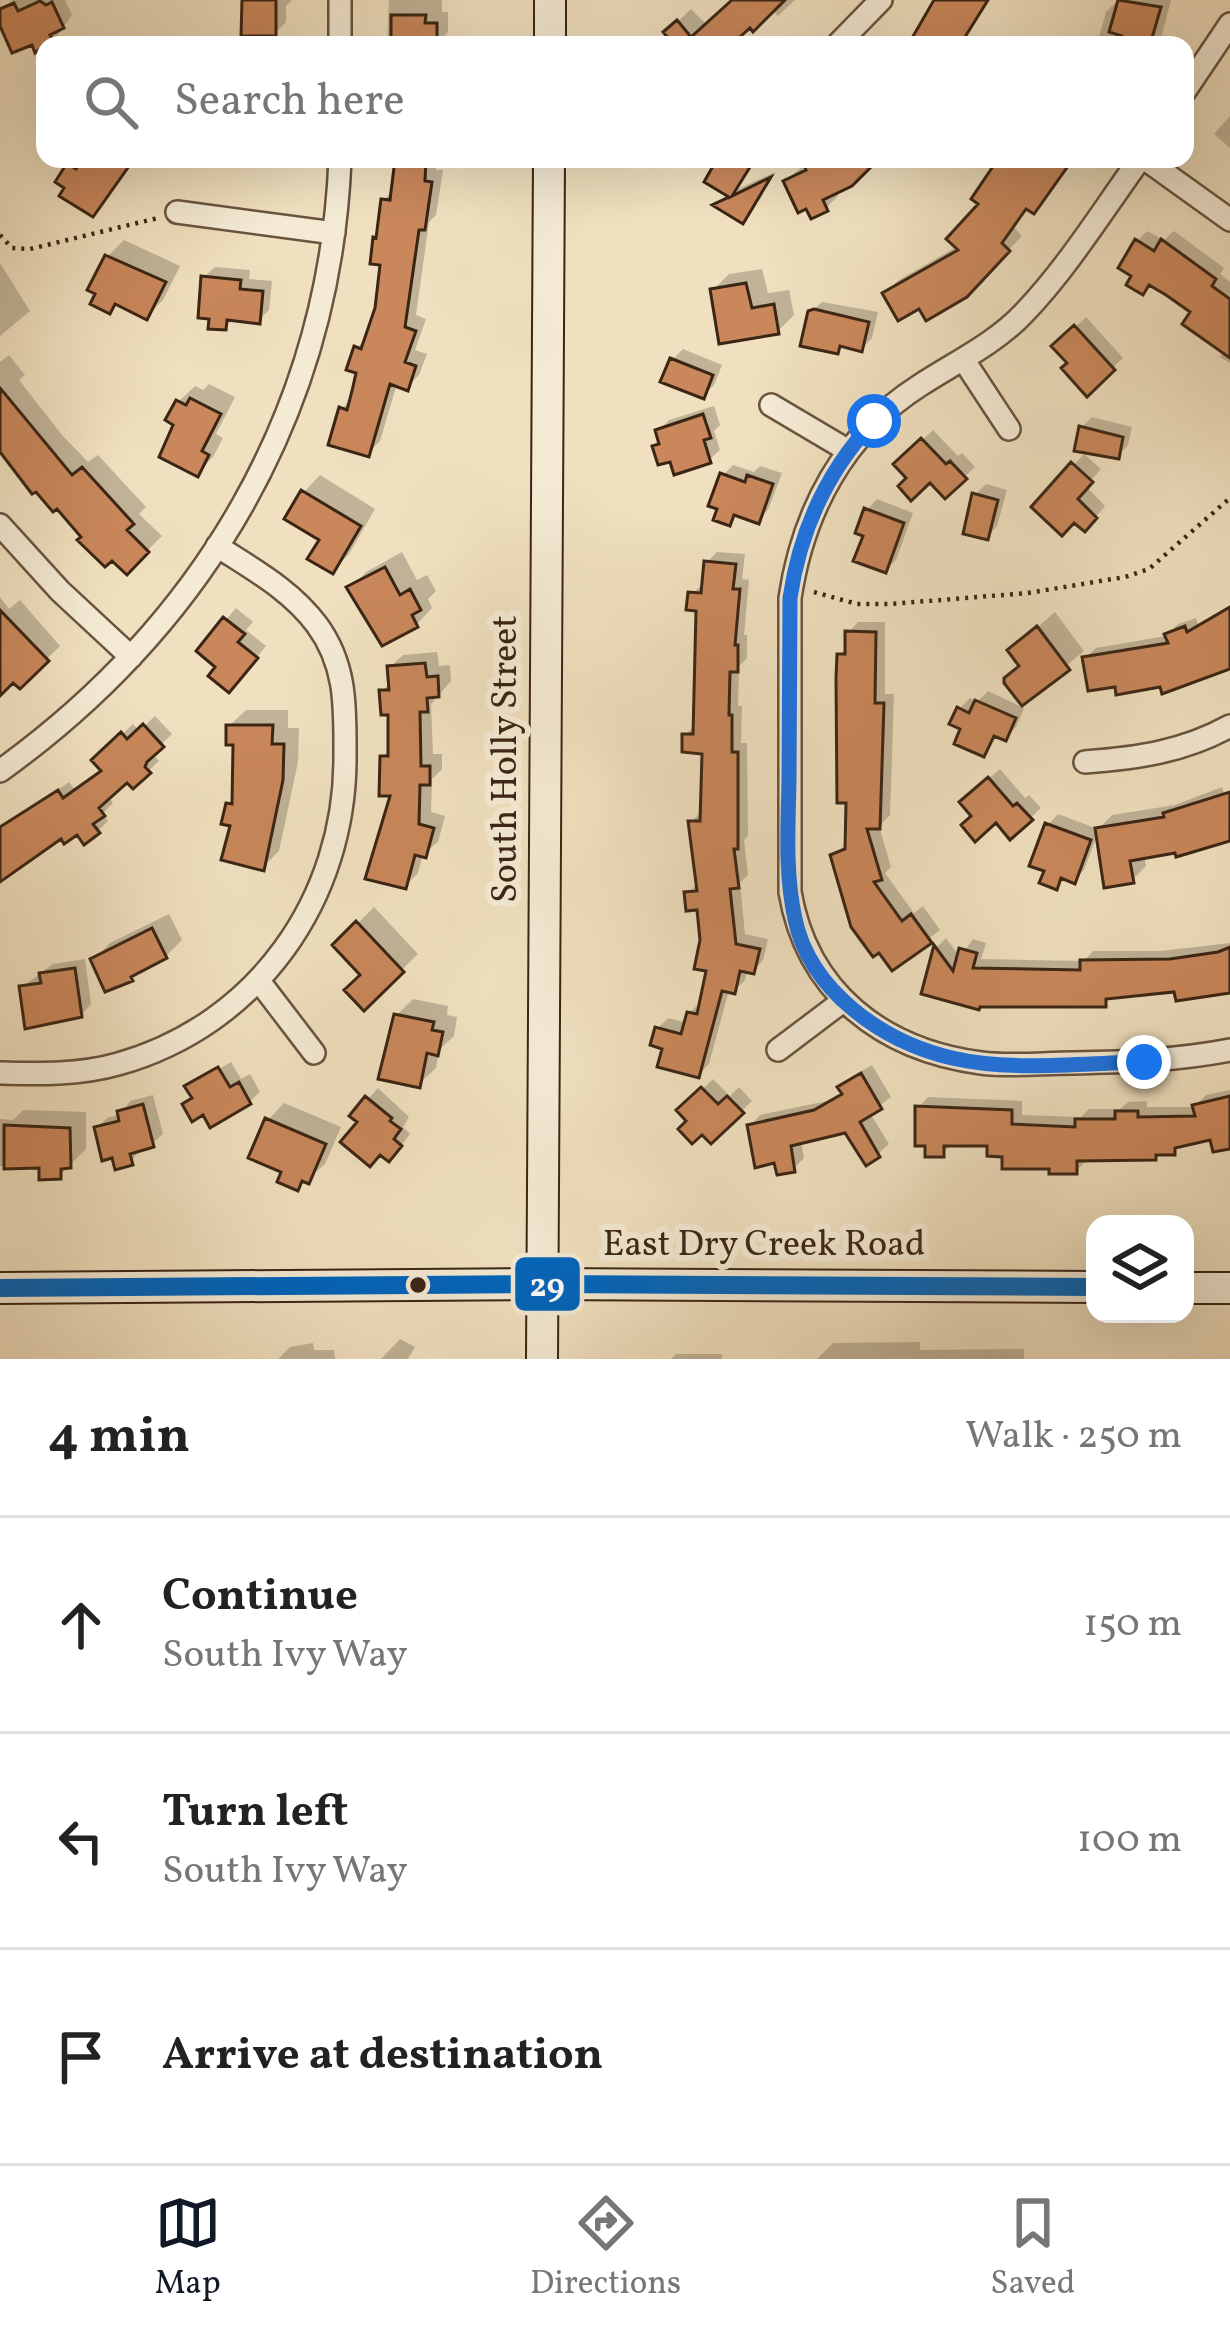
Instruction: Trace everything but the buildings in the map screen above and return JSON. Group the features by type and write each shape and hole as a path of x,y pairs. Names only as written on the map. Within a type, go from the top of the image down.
{"main road":[{"path":"550,0 550,36"},
{"name":"South Holly Street","path":"542,1359 550,168"},
{"name":"East Dry Creek Road","path":"0,1288 1086,1287"},
{"path":"1194,1288 1230,1288"}],"street":[{"path":"340,0 340,36"},
{"path":"846,36 881,0"},
{"path":"1194,78 1230,24"},
{"path":"0,771 74,715 131,657 194,583 266,465 323,300 339,168"},
{"path":"1135,168 1022,316 914,388 874,421 847,450 814,509 792,583 790,892 806,951 843,1001 898,1040 987,1064 1144,1062 1230,1050"},
{"path":"1155,168 1230,220"},
{"path":"177,212 334,233"},
{"path":"963,358 1009,429"},
{"path":"771,405 847,450"},
{"path":"0,525 60,591 131,657"},
{"path":"0,1073 74,1072 115,1065 195,1032 259,981 301,927 334,851 346,786 342,672 320,628 296,599 217,546"},
{"path":"1085,762 1145,758 1230,726"},
{"path":"259,981 314,1053"},
{"path":"778,1049 843,1001"}],"path":[{"path":"0,235 12,248 30,249 177,212"},
{"path":"792,583 857,604 890,604 1028,592 1125,577 1149,568 1230,498"}],"transit line":[{"name":"29","path":"0,1288 1086,1287"}],"route":[{"path":"874,421 847,450 814,509 795,563 790,598 787,857 795,924 806,951 843,1001 871,1024 925,1050 987,1064 1144,1062"}]}
